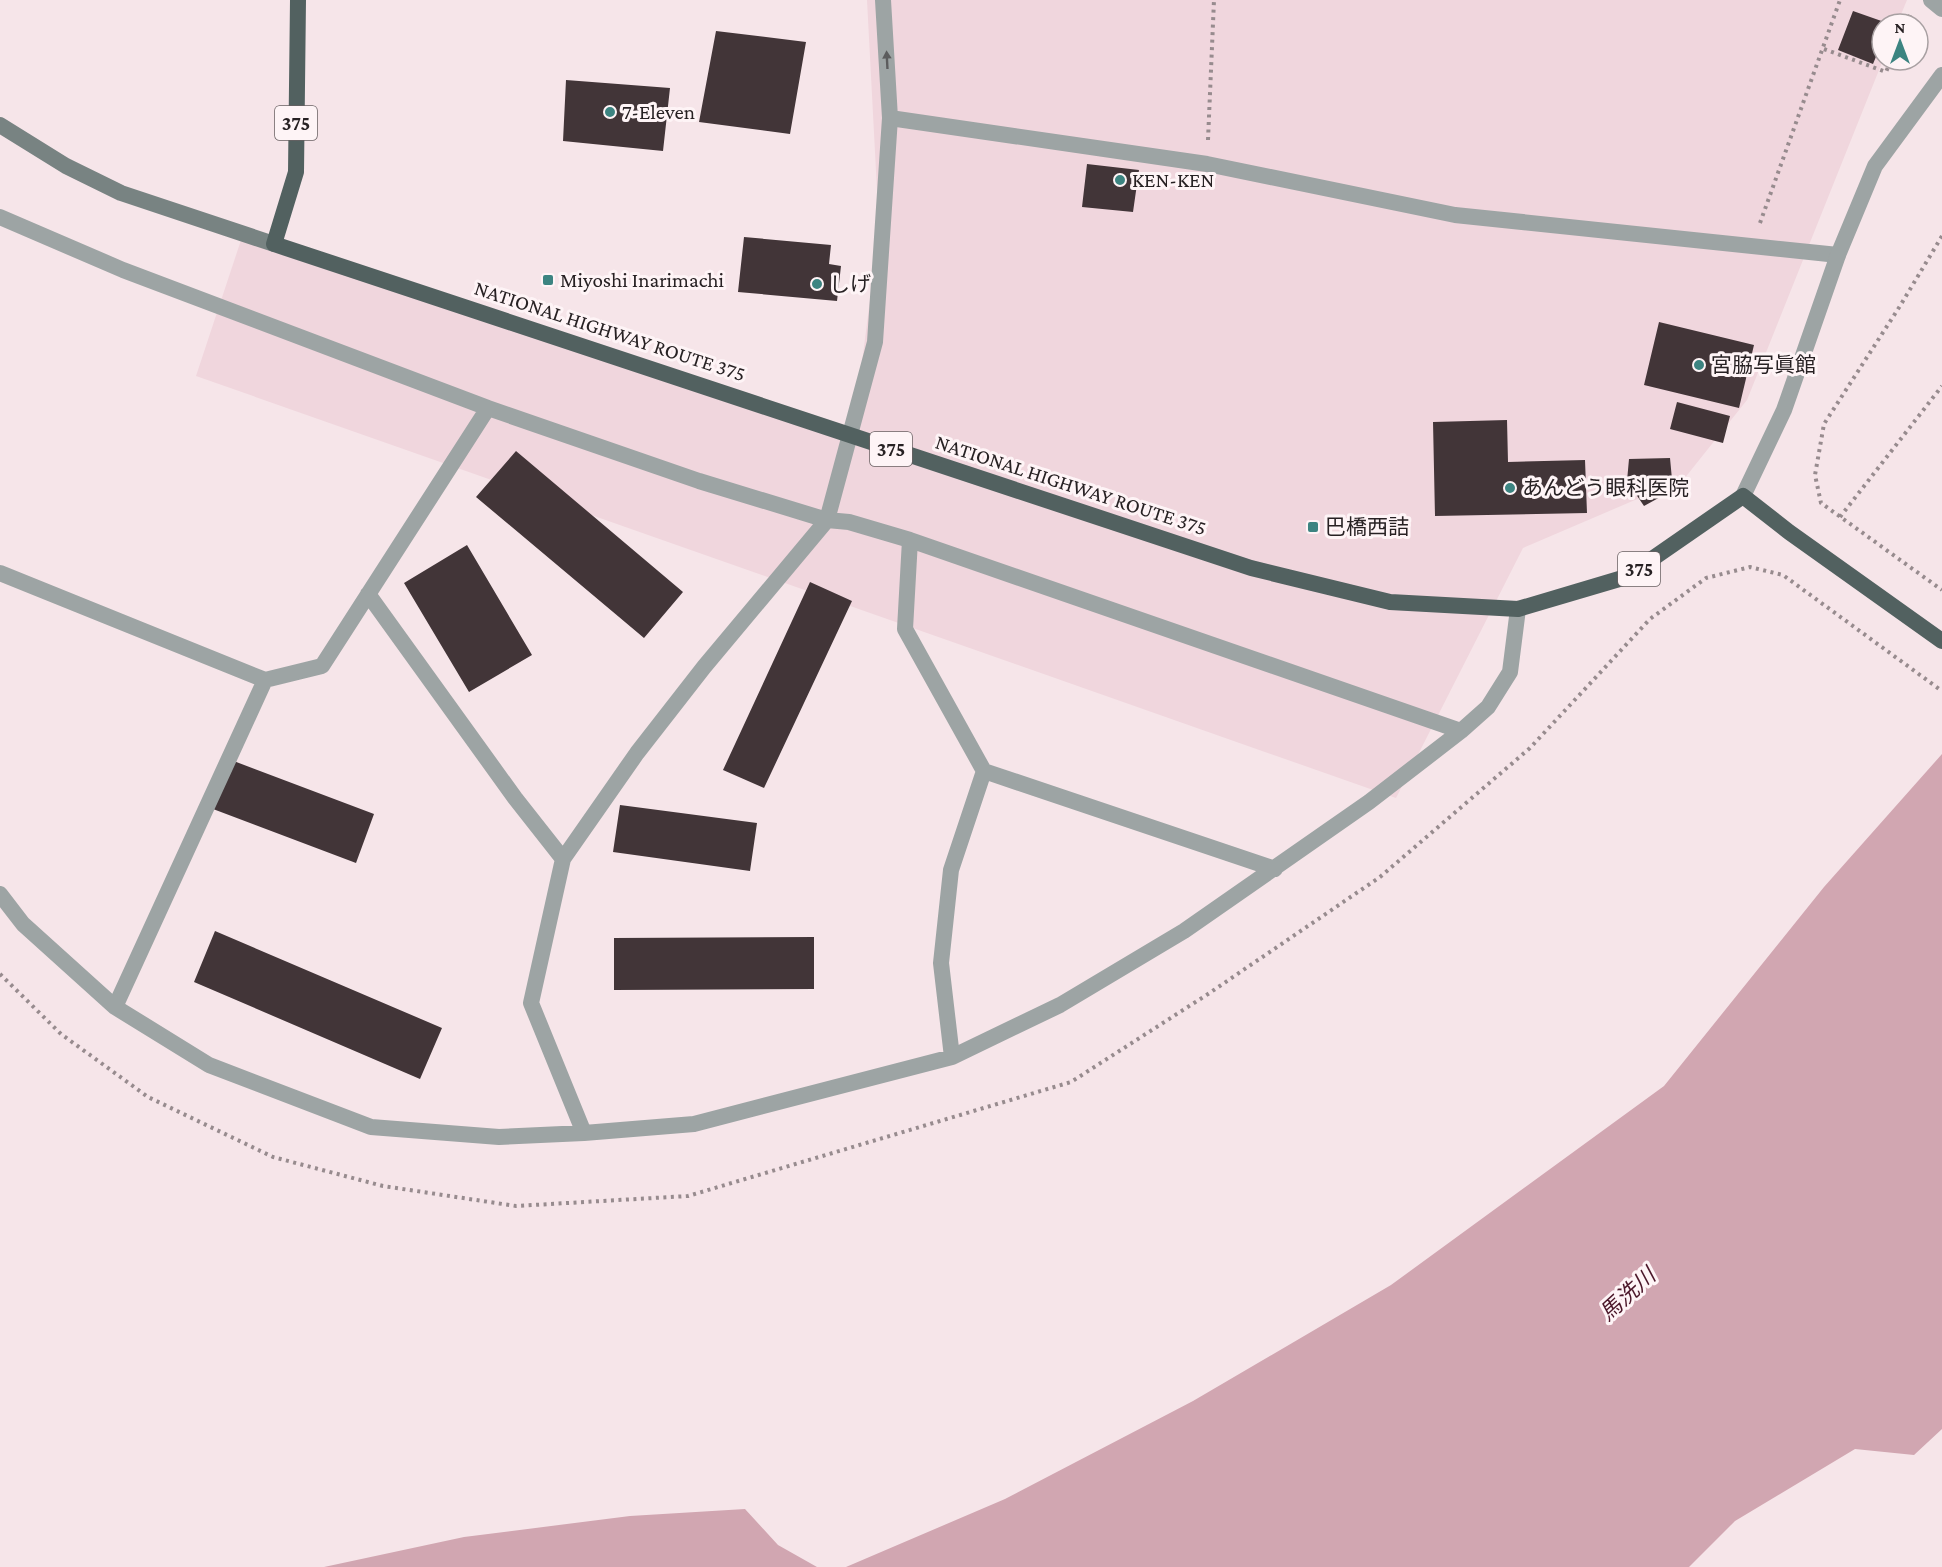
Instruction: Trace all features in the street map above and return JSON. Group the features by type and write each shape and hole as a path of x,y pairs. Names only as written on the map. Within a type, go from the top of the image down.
{"highway":[{"name":"375","path":"274,244 296,172 298,0"},
{"name":"NATIONAL HIGHWAY ROUTE 375","path":"274,244 1251,568 1390,602 1518,609 1626,578 1743,495"},
{"path":"1743,495 1789,532 1942,641"}],"main road":[{"path":"0,125 66,166 121,193 274,244"}],"street":[{"path":"584,1133 531,1003 563,859 644,744 704,667 827,520 875,342 890,118 883,0"},
{"path":"1931,0 1942,9"},
{"path":"1743,495 1784,410 1838,255 1875,166 1942,75"},
{"path":"890,118 1207,164 1455,215 1838,255"},
{"path":"0,217 123,270 488,408 699,481 827,520 849,522 910,540 1461,731"},
{"path":"0,573 265,680 322,666 488,408"},
{"path":"910,540 905,629 984,771 1275,869"},
{"path":"368,594 515,798 563,859"},
{"path":"0,894 23,924 115,1007 209,1065 371,1126 499,1137 694,1124 952,1056 1060,1005 1184,931 1369,802 1461,731 1488,707 1510,672 1518,609"},
{"path":"115,1007 265,680"},
{"path":"952,1056 941,963 951,870 984,771"}],"path":[{"path":"1207,164 1214,0"},
{"path":"1751,246 1840,0"},
{"path":"1824,49 1870,66"},
{"path":"1942,236 1824,424 1815,475 1821,503 1942,590"},
{"path":"1840,517 1942,386"},
{"path":"0,974 61,1035 148,1097 273,1156 383,1186 516,1206 688,1196 1071,1082 1208,994 1380,878 1530,748 1650,619 1706,578 1750,567 1784,575 1942,691"}],"shaded area":[{"path":"867,0 1907,0 1902,12 1870,12 1870,72 1878,72 1747,400 1684,479 1523,548 1396,798 196,376 245,228 853,434 879,228"}],"water":[{"name":"馬洗川","path":"1942,754 1942,1429 1914,1455 1855,1449 1735,1521 1689,1567 846,1567 1005,1499 1193,1401 1391,1285 1664,1086 1824,887"},
{"path":"745,1509 778,1545 817,1567 324,1567 464,1537 630,1516"}],"building":[{"path":"1853,11 1870,17 1870,63 1838,50"},
{"path":"716,31 806,42 790,134 699,122"},
{"path":"566,80 670,88 663,151 563,141"},
{"path":"1087,164 1139,170 1133,212 1082,207"},
{"path":"744,237 831,245 829,264 841,266 837,301 738,292"},
{"name":"宮脇写眞館","path":"1659,322 1754,345 1739,408 1644,385"},
{"path":"1677,402 1730,416 1723,443 1670,429"},
{"name":"あんどう眼科医院","path":"1507,420 1508,462 1585,460 1587,513 1435,516 1433,422"},
{"path":"516,451 683,592 644,638 476,497"},
{"path":"1670,458 1673,490 1644,506 1627,481 1629,459"},
{"path":"467,545 532,655 469,692 404,583"},
{"path":"810,582 852,601 764,788 723,770"},
{"path":"231,760 374,814 356,863 213,809"},
{"path":"620,805 757,823 750,871 613,852"},
{"path":"215,931 442,1028 420,1079 194,982"},
{"path":"814,937 814,989 614,990 614,938"}],"place":[{"name":"7-Eleven","path":"610,112"},
{"name":"KEN-KEN","path":"1120,180"},
{"name":"Miyoshi Inarimachi","path":"548,280"},
{"name":"しげ","path":"817,284"},
{"name":"宮脇写眞館","path":"1699,365"},
{"name":"あんどう眼科医院","path":"1510,488"},
{"name":"巴橋西詰","path":"1313,527"}]}
